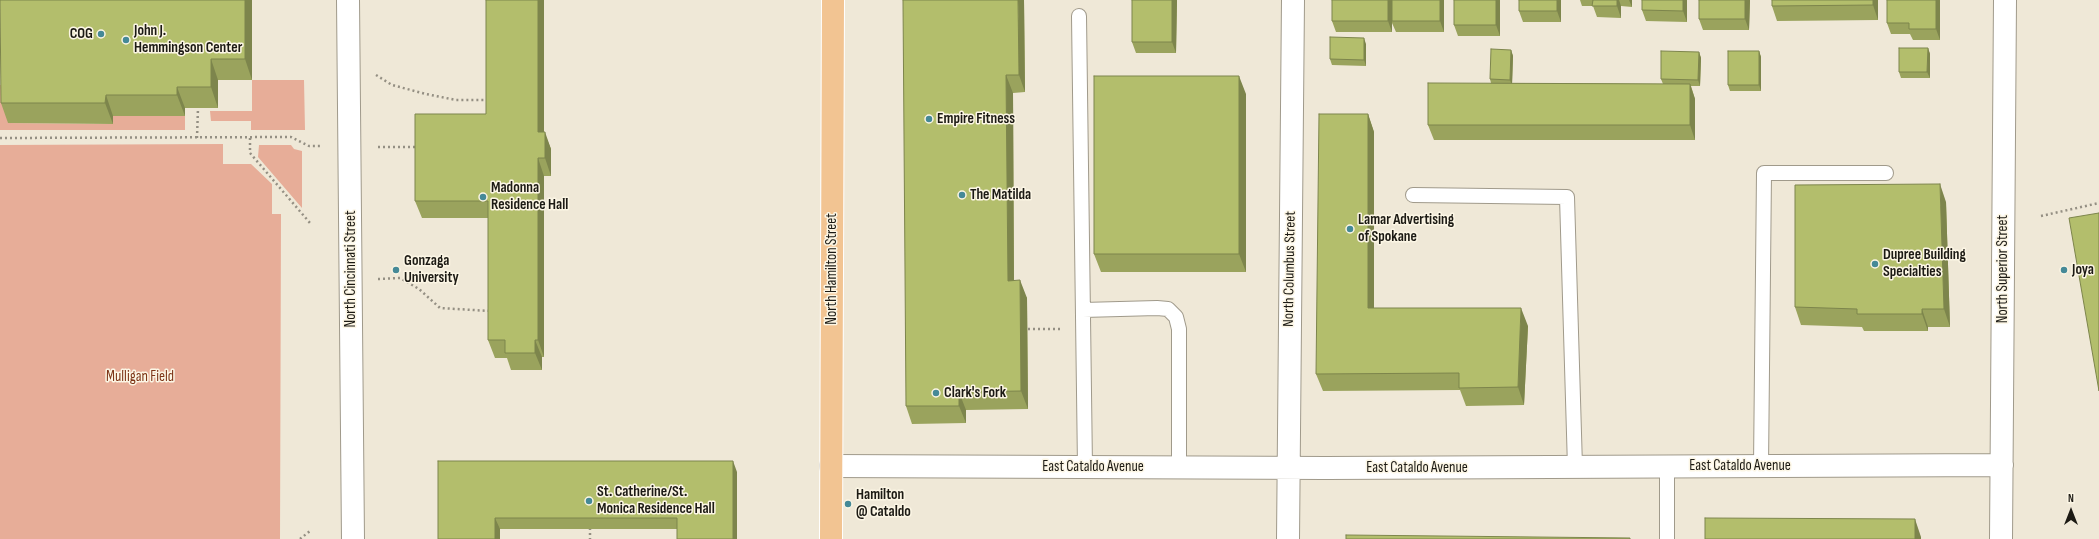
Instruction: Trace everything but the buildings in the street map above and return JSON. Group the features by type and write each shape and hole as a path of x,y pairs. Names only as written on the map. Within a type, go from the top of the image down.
{"main road":[{"name":"North Hamilton Street","path":"831,539 833,0"}],"street":[{"name":"North Cincinnati Street","path":"348,0 353,539"},
{"name":"North Columbus Street","path":"1288,539 1293,0"},
{"name":"North Superior Street","path":"2001,539 2005,0"},
{"name":"East Cataldo Avenue","path":"831,466 1288,468 2002,465"}],"lane":[{"path":"1079,16 1085,467"},
{"path":"1761,466 1764,173 1886,173"},
{"path":"1413,195 1567,198 1575,467"},
{"path":"1083,310 1157,308 1168,309 1176,317 1178,329 1179,468"},
{"path":"1667,466 1667,539"}],"path":[{"path":"374,74 392,85 426,94 456,100 493,100"},
{"path":"197,138 198,108"},
{"path":"0,138 291,137 309,146 350,147"},
{"path":"250,138 250,153 310,223"},
{"path":"378,147 422,147"},
{"path":"2042,216 2099,203"},
{"path":"378,278 400,278 419,289 440,308 495,311"},
{"path":"1028,329 1061,329"},
{"path":"590,522 590,539"},
{"path":"300,539 310,531"}],"green space":[{"path":"252,80 304,80 305,130 251,130 251,121 211,121 210,111 252,111"},
{"path":"0,85 7,85 8,123 113,124 113,116 185,116 185,130 0,130"},
{"name":"Mulligan Field","path":"223,144 223,164 251,164 272,184 272,214 281,214 280,539 0,539 0,145"},
{"path":"259,145 291,145 294,149 302,151 302,208 258,157"}],"place":[{"name":"COG","path":"101,34"},
{"name":"John J. Hemmingson Center","path":"126,40"},
{"name":"Empire Fitness","path":"929,119"},
{"name":"The Matilda","path":"962,195"},
{"name":"Madonna Residence Hall","path":"483,197"},
{"name":"Lamar Advertising of Spokane","path":"1350,229"},
{"name":"Dupree Building Specialties","path":"1875,264"},
{"name":"Gonzaga University","path":"396,270"},
{"name":"Joya","path":"2064,270"},
{"name":"Clark's Fork","path":"936,393"},
{"name":"St. Catherine/St. Monica Residence Hall","path":"589,501"},
{"name":"Hamilton @ Cataldo","path":"848,504"}]}
